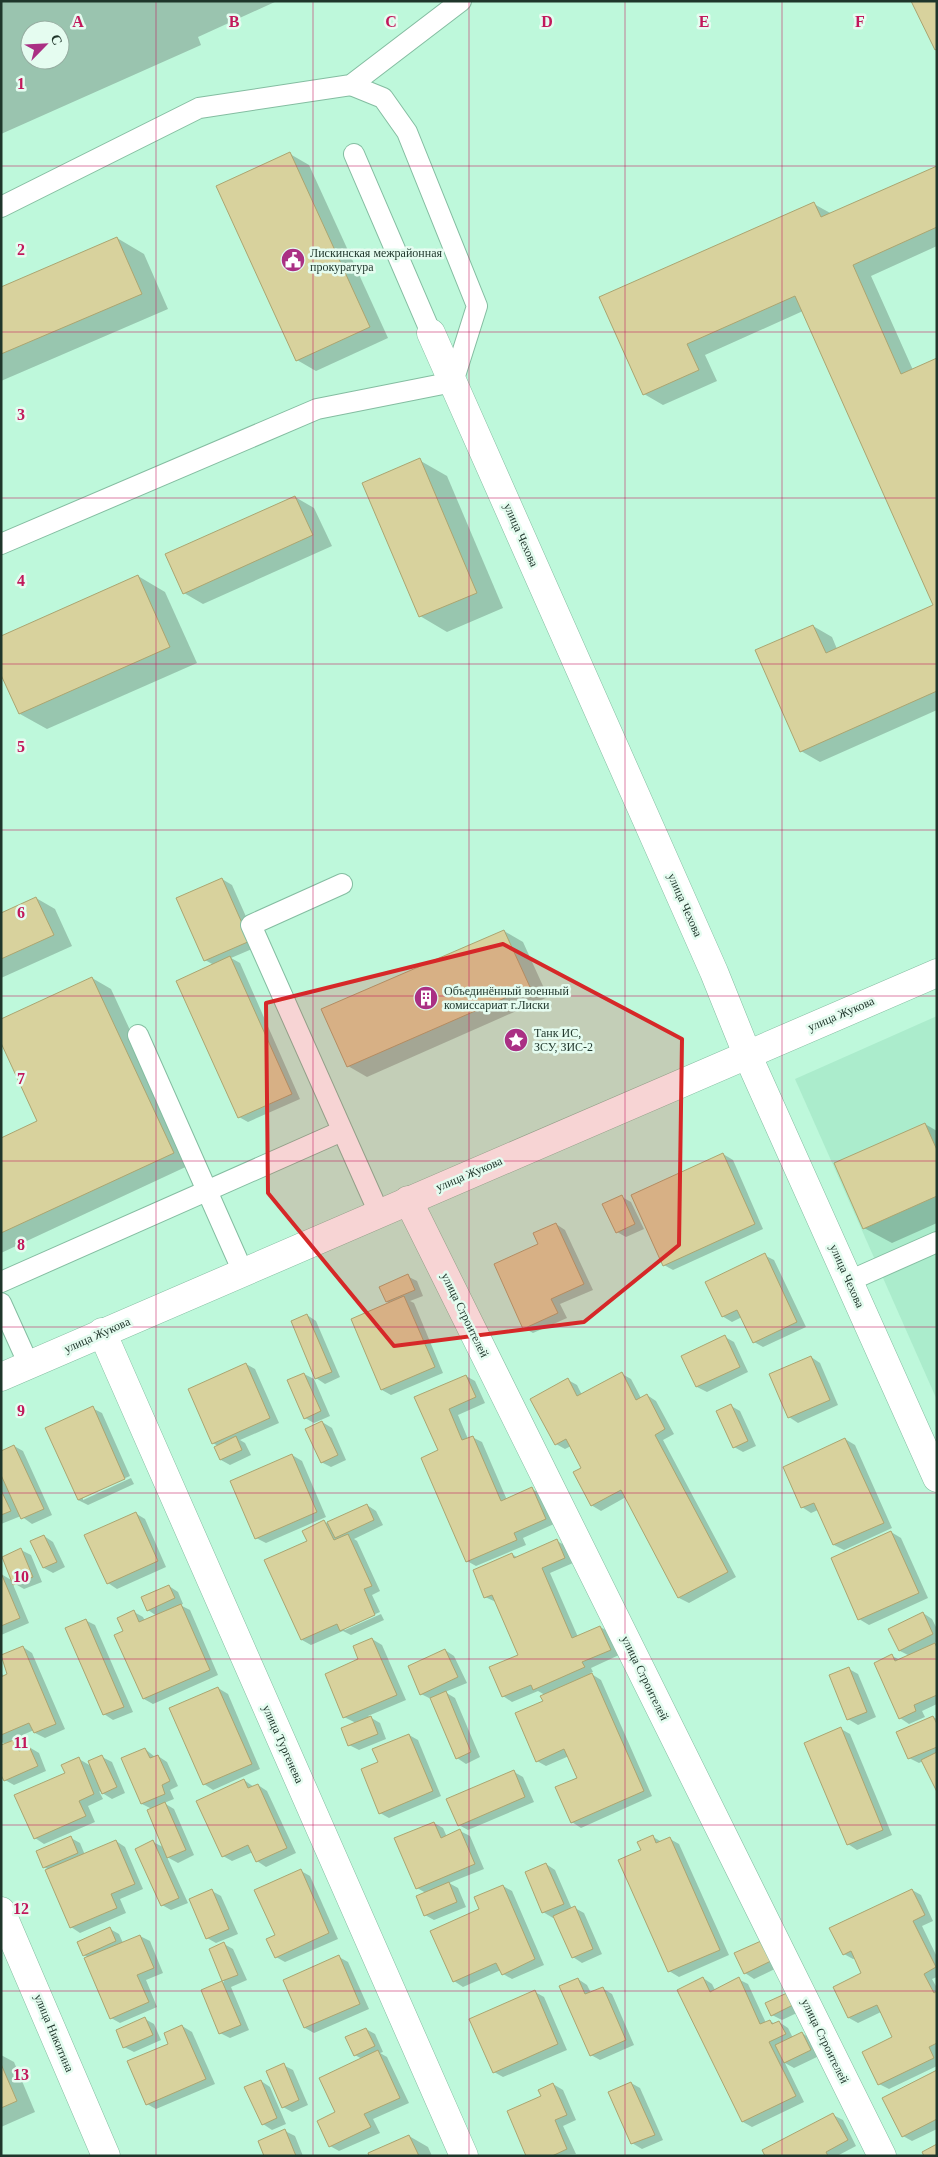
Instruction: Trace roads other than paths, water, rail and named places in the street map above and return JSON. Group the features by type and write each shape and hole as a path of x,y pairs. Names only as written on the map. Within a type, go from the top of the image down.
{"street":[{"name":"улица Чехова","path":"432,333 714,972 747,1054 937,1478"},
{"name":"улица Жукова","path":"1,1377 937,973"},
{"name":"улица Строителей","path":"408,1200 882,2156"},
{"name":"улица Тургенева","path":"102,1332 464,2156"},
{"name":"улица Никитина","path":"1,1911 106,2156"}],"lane":[{"path":"1,207 199,108 351,85 461,1"},
{"path":"1,544 317,409 453,382 477,306 407,132 382,98 351,85"},
{"path":"354,154 432,333"},
{"path":"342,884 251,925 379,1213"},
{"path":"138,1035 243,1272"},
{"path":"1,1282 342,1131"},
{"path":"849,1281 935,1248"},
{"path":"1,1303 29,1365"}],"place":[{"name":"Лискинская межрайонная прокуратура","path":"293,260"},
{"name":"Объединённый военный комиссариат г.Лиски","path":"426,998"},
{"name":"Танк ИС, ЗСУ, ЗИС-2","path":"516,1040"}]}
